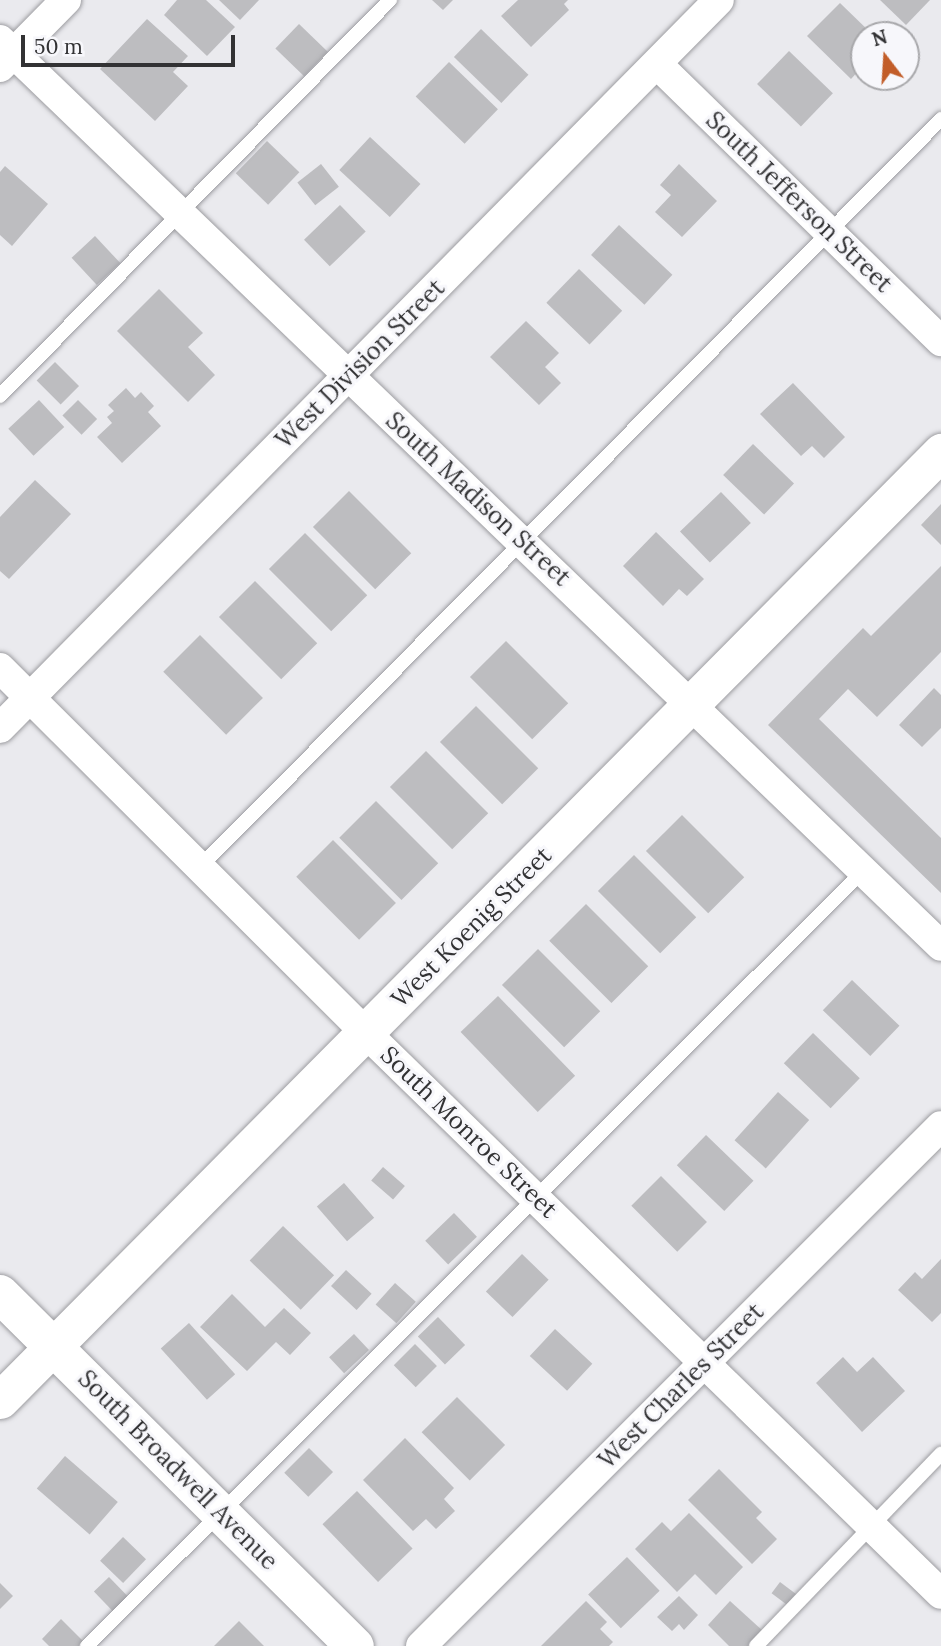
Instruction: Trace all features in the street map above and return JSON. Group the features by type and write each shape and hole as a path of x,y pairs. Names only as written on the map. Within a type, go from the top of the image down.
{"main road":[{"name":"South Broadwell Avenue","path":"0,1294 355,1646"}],"street":[{"path":"5,53 66,0"},
{"name":"West Division Street","path":"0,728 719,0"},
{"name":"South Madison Street","path":"5,53 179,213 693,703 941,947"},
{"name":"South Jefferson Street","path":"657,64 831,230 941,341"},
{"name":"West Koenig Street","path":"0,1401 941,452"},
{"name":"South Monroe Street","path":"0,668 366,1033 706,1360 941,1594"},
{"name":"West Charles Street","path":"421,1646 941,1126"}],"lane":[{"path":"0,396 390,0"},
{"path":"200,867 941,119"},
{"path":"87,1646 863,870"},
{"path":"756,1646 941,1454"}],"building":[{"path":"177,0 206,0 235,27 207,56 164,15"},
{"path":"219,0 259,0 240,20"},
{"path":"432,0 453,0 443,10"},
{"path":"518,0 568,0 564,4 569,10 531,47 501,16"},
{"path":"880,0 930,0 910,21 902,21"},
{"path":"840,3 859,21 850,21 850,78 807,36"},
{"path":"147,19 188,56 173,72 188,86 155,121 100,69"},
{"path":"299,24 328,52 304,76 275,48"},
{"path":"481,29 528,75 501,103 454,57"},
{"path":"789,51 833,93 801,126 757,84"},
{"path":"449,62 498,109 465,144 416,97"},
{"path":"370,137 420,184 390,217 339,170"},
{"path":"267,141 299,172 268,205 236,173"},
{"path":"321,164 339,187 315,205 297,182"},
{"path":"679,164 717,201 682,237 655,212 671,195 660,185"},
{"path":"5,166 48,204 12,246 0,235 0,172"},
{"path":"340,205 366,232 330,266 304,240"},
{"path":"619,225 672,275 644,305 591,255"},
{"path":"95,236 120,263 97,285 72,258"},
{"path":"579,269 622,311 590,344 546,303"},
{"path":"159,289 203,333 188,347 215,375 188,402 117,331"},
{"path":"526,321 559,353 545,367 561,383 539,405 490,357"},
{"path":"55,362 79,386 61,404 37,380"},
{"path":"793,383 845,437 824,458 812,446 801,456 760,414"},
{"path":"126,388 135,398 141,392 154,406 148,412 161,426 122,463 97,437 112,423 107,417 114,411 108,405"},
{"path":"39,400 64,427 34,456 8,429"},
{"path":"78,400 97,419 82,435 62,416"},
{"path":"753,444 794,484 764,515 723,475"},
{"path":"35,480 71,514 9,579 0,571 0,517"},
{"path":"349,491 411,553 375,589 313,527"},
{"path":"721,492 751,523 710,563 680,532"},
{"path":"941,504 941,545 921,525"},
{"path":"656,532 704,579 687,596 679,589 663,606 623,566"},
{"path":"305,533 367,595 331,631 269,569"},
{"path":"941,566 941,652 877,717 848,689 819,719 941,838 941,893 768,725 863,628 871,636"},
{"path":"255,581 317,643 281,679 219,617"},
{"path":"200,635 263,698 226,735 163,672"},
{"path":"506,641 568,703 532,739 470,677"},
{"path":"934,688 941,695 941,728 922,747 899,725"},
{"path":"476,706 538,768 502,804 440,742"},
{"path":"426,751 488,813 452,849 390,787"},
{"path":"376,801 438,863 401,900 339,838"},
{"path":"682,815 744,877 708,913 646,851"},
{"path":"333,840 396,903 359,940 296,877"},
{"path":"634,855 696,917 660,953 598,891"},
{"path":"586,904 648,966 611,1003 549,941"},
{"path":"538,949 600,1011 564,1047 502,985"},
{"path":"852,980 899,1026 870,1056 823,1010"},
{"path":"498,996 575,1076 538,1112 461,1032"},
{"path":"813,1033 860,1078 831,1108 784,1063"},
{"path":"778,1092 809,1120 766,1168 735,1140"},
{"path":"706,1135 753,1181 724,1211 677,1165"},
{"path":"383,1167 405,1186 393,1200 371,1181"},
{"path":"661,1176 707,1222 677,1252 631,1206"},
{"path":"344,1183 374,1218 347,1241 317,1207"},
{"path":"454,1213 477,1237 448,1265 425,1241"},
{"path":"283,1226 334,1275 301,1310 250,1261"},
{"path":"522,1254 549,1280 512,1317 486,1291"},
{"path":"941,1259 941,1313 932,1322 898,1290 915,1272 922,1279"},
{"path":"346,1270 372,1294 357,1310 331,1286"},
{"path":"395,1283 416,1302 396,1323 376,1305"},
{"path":"232,1294 265,1327 284,1308 311,1333 290,1355 276,1342 247,1371 200,1327"},
{"path":"438,1317 465,1345 445,1365 418,1336"},
{"path":"189,1323 235,1374 207,1400 161,1348"},
{"path":"555,1329 592,1364 567,1391 530,1356"},
{"path":"354,1334 369,1350 344,1373 329,1357"},
{"path":"415,1344 437,1366 416,1387 394,1365"},
{"path":"843,1357 857,1372 873,1357 905,1391 862,1432 816,1383"},
{"path":"457,1397 505,1445 470,1480 422,1432"},
{"path":"405,1438 454,1488 444,1499 455,1511 436,1529 426,1519 413,1531 363,1480"},
{"path":"309,1448 333,1472 308,1497 284,1473"},
{"path":"65,1456 118,1502 90,1534 37,1488"},
{"path":"719,1469 762,1512 756,1518 777,1539 752,1564 688,1500"},
{"path":"357,1491 413,1549 378,1582 322,1524"},
{"path":"689,1513 743,1567 716,1595 695,1574 677,1592 635,1549 662,1522 671,1531"},
{"path":"123,1537 146,1559 123,1583 100,1561"},
{"path":"627,1557 660,1591 621,1628 588,1595"},
{"path":"109,1577 129,1598 114,1612 94,1592"},
{"path":"780,1582 796,1594 788,1605 772,1593"},
{"path":"0,1583 13,1596 0,1609"},
{"path":"679,1596 698,1615 684,1630 679,1624 672,1631 657,1617"},
{"path":"586,1601 607,1622 600,1629 613,1642 609,1646 541,1646"},
{"path":"730,1601 763,1631 749,1646 729,1646 708,1625"},
{"path":"61,1619 83,1641 79,1646 49,1646 42,1639"},
{"path":"239,1621 264,1646 214,1646"}]}
